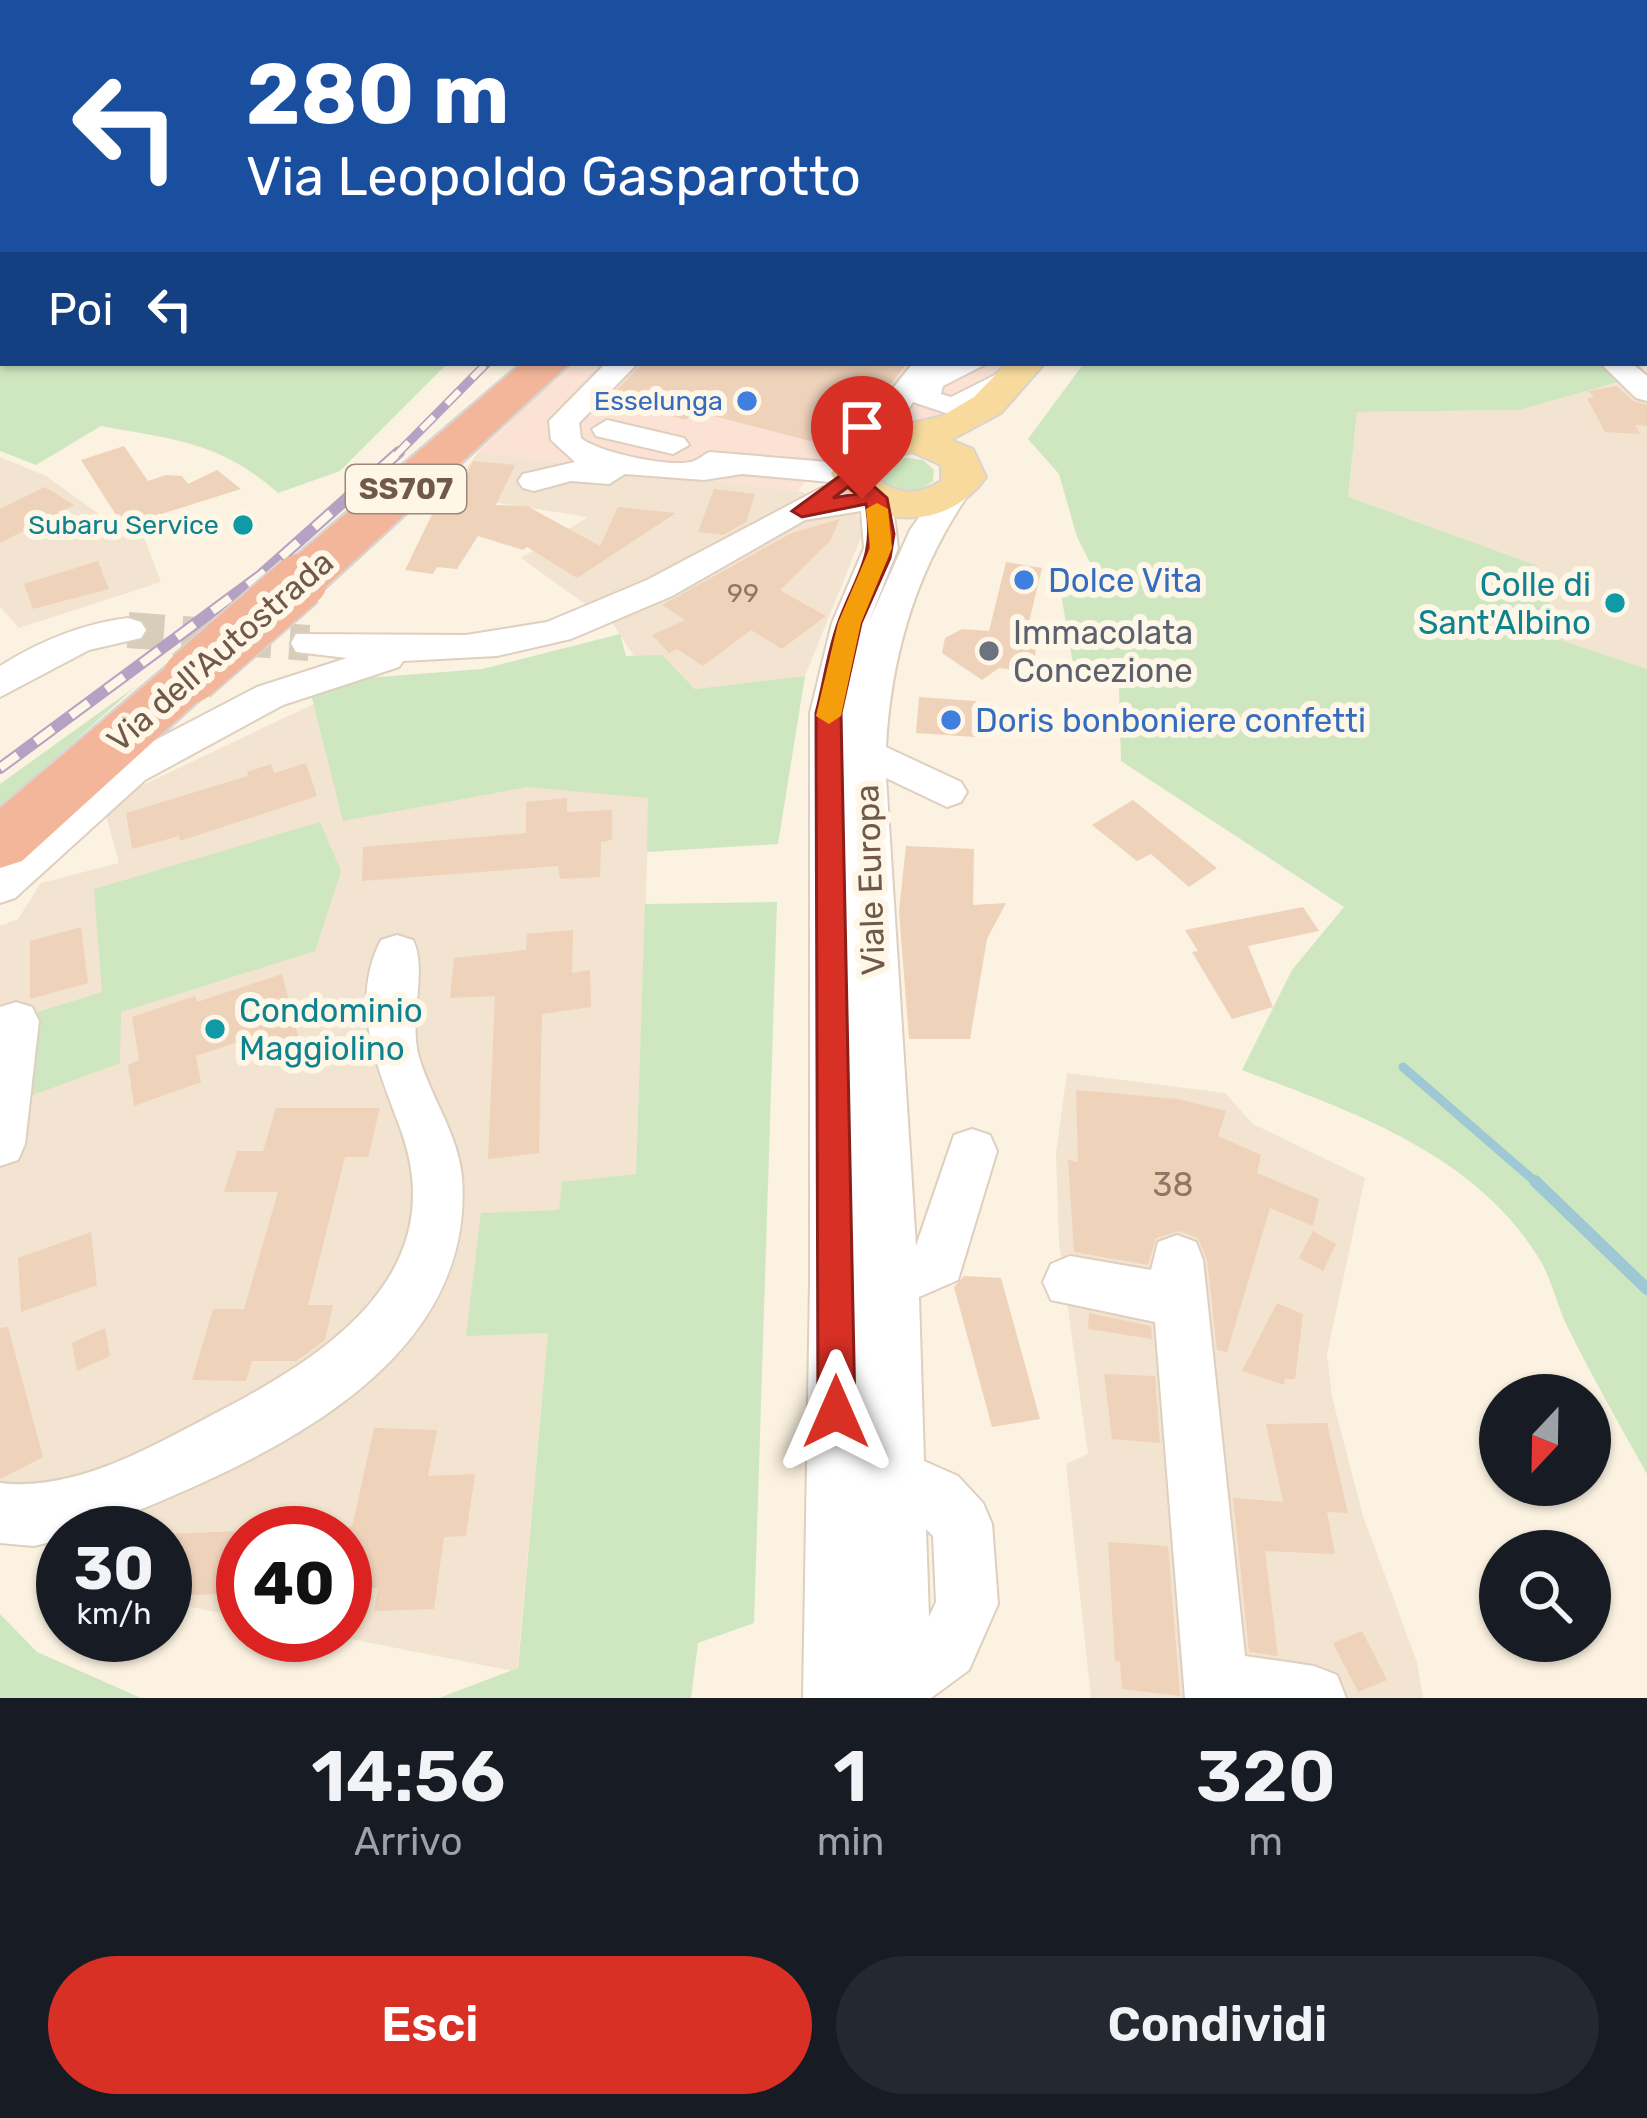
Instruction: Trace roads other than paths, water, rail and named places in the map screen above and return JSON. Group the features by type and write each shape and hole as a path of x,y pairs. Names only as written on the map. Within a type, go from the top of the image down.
{"highway":[{"name":"Via dell'Autostrada","path":"0,844 545,366"},
{"path":"511,396 560,366"}],"main road":[{"path":"875,462 924,504 958,481 982,440 1032,403 1057,366"},
{"path":"875,462 959,423 1021,370"},
{"path":"875,462 935,443 949,450 958,481"}],"street":[{"path":"620,366 564,421 562,434 574,450 598,458 702,471 753,458"},
{"path":"1618,366 1647,392"},
{"path":"875,462 882,422 938,368"},
{"path":"938,368 924,395 933,404 955,407 1021,370"},
{"path":"875,462 729,457 607,431 627,442 753,458 875,462"},
{"path":"534,481 586,471 753,458 797,502"},
{"path":"309,643 408,650 556,632 591,619 875,462"},
{"name":"Viale Europa","path":"835,1698 837,1283 829,713 850,623 881,548 875,462"},
{"name":"Viale Europa","path":"899,1689 947,1648 967,1604 962,1524 937,1498 895,1478 892,1283 876,1040 866,760 869,706 884,628 927,530 958,481"},
{"path":"0,684 62,646 128,630"},
{"path":"0,886 131,770 270,696 408,650"},
{"path":"866,760 887,761 946,792"},
{"path":"0,1513 40,1517 161,1474 298,1396 374,1344 399,1316 425,1264 437,1190 434,1154 391,1036 397,953"},
{"path":"0,1144 16,1021"},
{"path":"892,1283 939,1262 972,1151"},
{"path":"1070,1282 1180,1281 1218,1691 1314,1698"}],"waterway":[{"path":"1403,1067 1538,1184"},
{"path":"1535,1181 1647,1289"}],"tunnel":[{"path":"128,630 309,643"}],"railway":[{"path":"399,452 484,366"},
{"path":"0,768 261,575 399,452"}],"place":[{"name":"Esselunga","path":"747,401"},
{"name":"Subaru Service","path":"243,525"},
{"name":"Dolce Vita","path":"1024,580"},
{"name":"Colle di Sant'Albino","path":"1615,603"},
{"name":"Immacolata Concezione","path":"989,651"},
{"name":"Doris bonboniere confetti","path":"951,720"},
{"name":"Condominio Maggiolino","path":"215,1029"}]}
